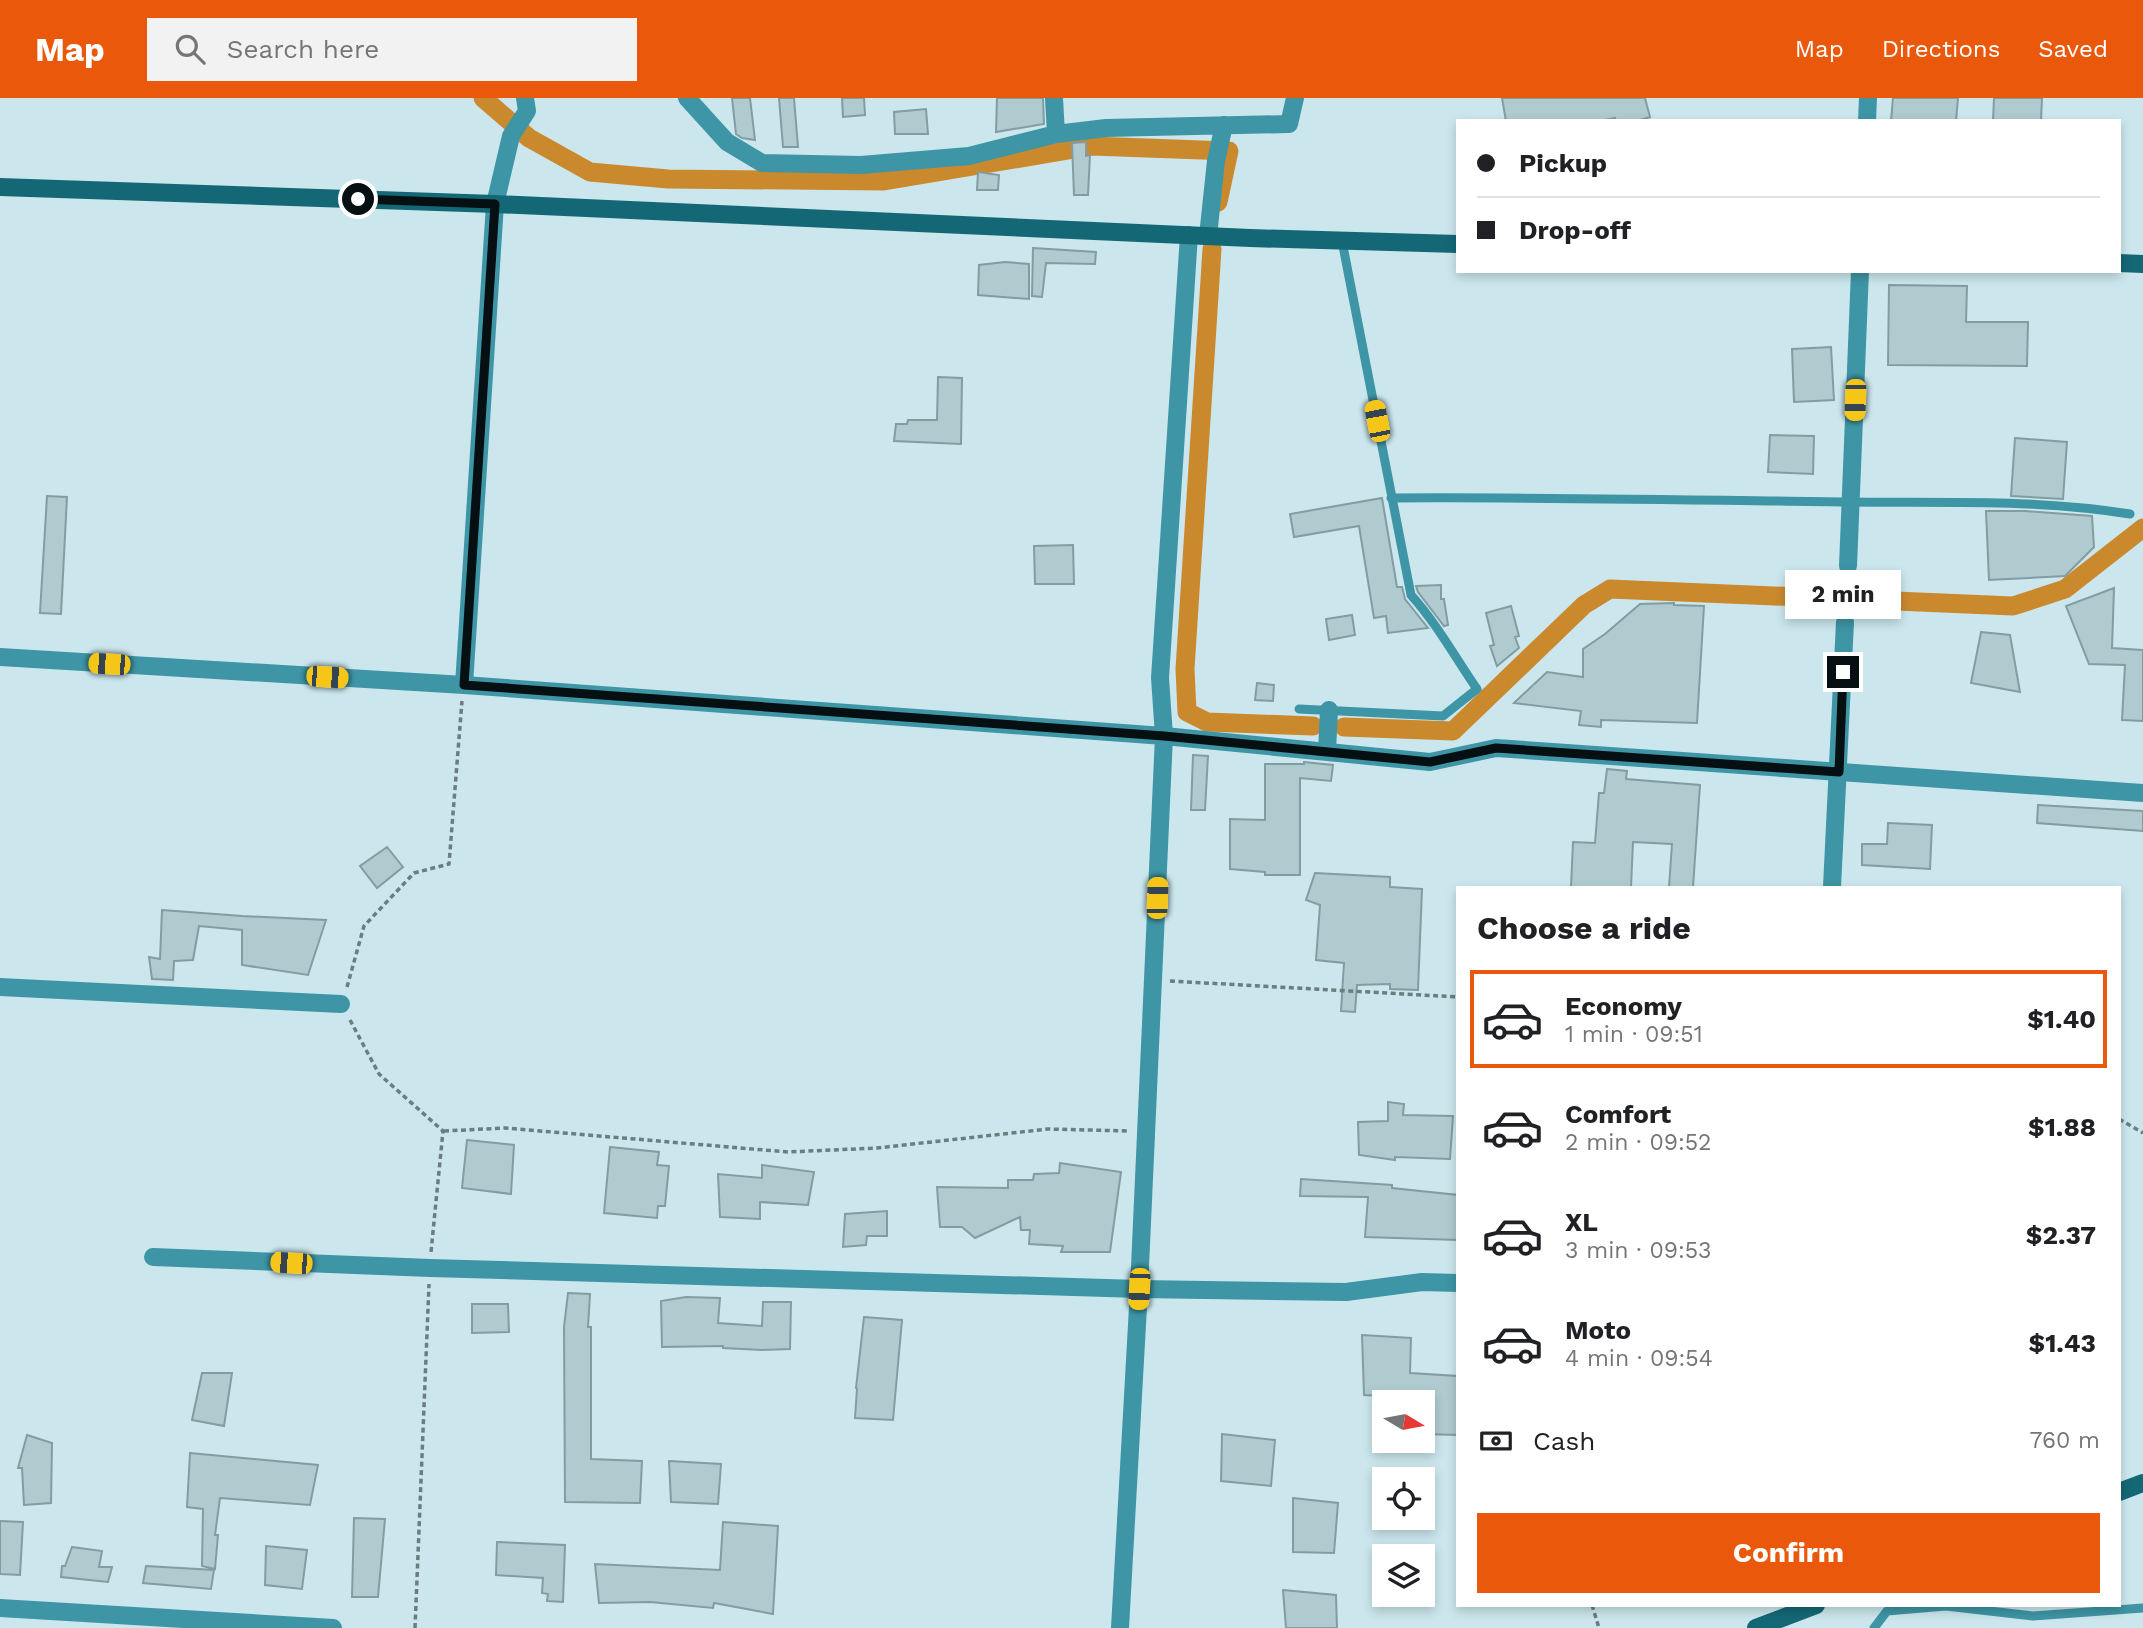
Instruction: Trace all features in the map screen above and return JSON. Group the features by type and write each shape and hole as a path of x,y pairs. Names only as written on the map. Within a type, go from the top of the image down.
{"street":[{"path":"687,98 727,142 762,163 861,165 970,156 1056,134 1106,128 1222,132 1289,124 1295,98"},
{"path":"1054,98 1056,134"},
{"path":"1867,119 1868,98"},
{"path":"464,685 495,204 511,136 526,104"},
{"path":"1208,236 1222,132"},
{"path":"0,187 495,204 1208,236 1456,244"},
{"path":"1120,1628 1139,1289 1164,736 1160,678 1189,235"},
{"path":"2121,263 2143,264"},
{"path":"1848,566 1860,273"},
{"path":"1832,886 1845,622"},
{"path":"0,657 464,685 1164,736 1430,762 1496,748 2143,793"},
{"path":"1327,751 1329,710"},
{"path":"0,987 341,1004"},
{"path":"153,1257 1139,1289 1346,1292 1422,1282 1456,1283"},
{"path":"2121,1491 2143,1483"},
{"path":"0,1608 333,1628"},
{"path":"1761,1627 1793,1609"}],"lane":[{"path":"1299,709 1443,716 1477,689 1432,619 1411,595 1342,241"},
{"path":"1391,498 1546,497 2011,503 2092,508 2130,514"},
{"path":"1874,1628 1887,1611 1934,1607"},
{"path":"1955,1607 2033,1616 2143,1608"}],"path":[{"path":"464,685 449,864 414,873 364,926 341,1004 379,1074 443,1131 505,1128 788,1152 877,1148 1048,1129 1146,1132"},
{"path":"1153,979 1456,997"},
{"path":"2121,1120 2143,1133"},
{"path":"415,1628 430,1268 443,1131"},
{"path":"1593,1607 1599,1628"}],"building":[{"path":"732,98 750,98 755,140 736,134"},
{"path":"779,98 794,98 798,147 783,147"},
{"path":"842,98 864,98 865,115 843,117"},
{"path":"997,98 1043,98 1044,124 996,132"},
{"path":"1502,98 1645,98 1650,117 1644,119 1506,119"},
{"path":"1893,98 1958,98 1956,119 1891,119"},
{"path":"1994,98 2042,98 2041,119 1993,119"},
{"path":"926,109 928,134 895,134 894,112"},
{"path":"1086,142 1086,156 1090,155 1088,195 1074,195 1072,143"},
{"path":"978,172 999,175 998,190 977,190"},
{"path":"1033,248 1096,252 1095,264 1046,263 1042,297 1032,296"},
{"path":"1005,262 1029,264 1029,299 978,295 979,265"},
{"path":"1889,285 1967,286 1966,322 2028,322 2027,366 1888,365"},
{"path":"1831,347 1834,400 1794,402 1792,349"},
{"path":"938,377 962,378 961,444 894,441 896,424 907,424 908,420 937,420"},
{"path":"1770,435 1814,436 1813,474 1768,472"},
{"path":"2015,438 2067,442 2063,499 2011,496"},
{"path":"47,496 67,497 61,614 40,613"},
{"path":"1382,498 1397,587 1402,587 1405,599 1428,628 1388,633 1386,616 1374,618 1359,526 1294,537 1290,514"},
{"path":"1986,511 2092,516 2094,547 2065,576 1989,580"},
{"path":"1073,545 1074,584 1035,584 1034,546"},
{"path":"1441,585 1441,599 1444,599 1448,625 1444,626 1416,586"},
{"path":"2114,588 2112,648 2143,650 2143,721 2122,720 2125,665 2089,664 2066,606"},
{"path":"1640,604 1704,606 1697,723 1601,720 1601,727 1579,725 1581,711 1514,703 1547,672 1583,677 1583,649"},
{"path":"1511,606 1519,636 1515,637 1519,648 1497,666 1490,646 1494,645 1486,613"},
{"path":"1352,615 1355,635 1329,640 1326,619"},
{"path":"1981,632 2010,635 2020,692 1971,683"},
{"path":"1257,683 1274,685 1273,701 1255,700"},
{"path":"1193,755 1208,756 1205,810 1191,810"},
{"path":"1304,762 1333,765 1331,781 1300,778 1300,875 1265,875 1265,872 1230,869 1230,819 1265,820 1265,764"},
{"path":"1607,769 1627,771 1626,779 1700,785 1693,886 1669,886 1672,844 1633,842 1631,886 1571,886 1573,842 1595,843 1599,793 1604,793"},
{"path":"2038,805 2143,811 2143,831 2037,823"},
{"path":"1888,823 1932,825 1930,869 1862,865 1862,844 1887,844"},
{"path":"387,847 403,867 377,888 360,866"},
{"path":"1315,873 1390,877 1390,887 1422,889 1418,990 1390,989 1390,984 1357,985 1355,1012 1341,1011 1344,963 1316,960 1320,905 1306,900"},
{"path":"162,910 326,920 308,975 242,965 242,930 199,926 193,960 174,961 173,980 152,979 149,957 160,959"},
{"path":"1388,1102 1404,1104 1403,1115 1453,1116 1450,1159 1395,1157 1395,1160 1359,1155 1358,1122 1388,1121"},
{"path":"467,1140 514,1145 511,1194 462,1188"},
{"path":"610,1147 659,1152 657,1165 669,1166 665,1206 658,1206 657,1218 604,1213"},
{"path":"1060,1163 1121,1172 1110,1252 1061,1252 1063,1246 1029,1244 1030,1230 1021,1230 1020,1217 975,1238 962,1227 940,1227 937,1187 1008,1188 1008,1180 1033,1180 1034,1174 1059,1173"},
{"path":"762,1165 814,1172 808,1205 760,1202 760,1219 720,1217 718,1174 762,1178"},
{"path":"1301,1179 1392,1185 1392,1188 1456,1195 1456,1240 1365,1237 1368,1197 1300,1196"},
{"path":"887,1211 887,1236 867,1236 866,1245 843,1247 845,1214"},
{"path":"568,1293 590,1294 588,1327 591,1327 591,1459 642,1461 640,1503 565,1502 564,1327"},
{"path":"686,1297 720,1298 718,1323 762,1326 763,1302 791,1302 790,1349 662,1347 661,1301"},
{"path":"472,1304 508,1304 509,1332 472,1333"},
{"path":"864,1317 902,1320 893,1420 855,1418"},
{"path":"1362,1335 1411,1338 1410,1373 1456,1376 1456,1435 1435,1434 1435,1390 1372,1390 1372,1395 1364,1395"},
{"path":"202,1373 232,1373 224,1426 192,1420"},
{"path":"1222,1434 1275,1440 1271,1486 1221,1481"},
{"path":"27,1435 52,1443 51,1503 24,1505 22,1468 18,1468"},
{"path":"190,1453 318,1465 310,1505 220,1498 215,1535 218,1535 215,1569 202,1566 203,1509 187,1507"},
{"path":"669,1461 721,1464 718,1504 671,1502"},
{"path":"1293,1498 1338,1503 1334,1553 1293,1552"},
{"path":"354,1518 385,1519 378,1597 352,1597"},
{"path":"0,1521 23,1522 20,1575 0,1574"},
{"path":"723,1522 778,1526 773,1614 714,1603 713,1608 650,1602 599,1603 595,1564 720,1570"},
{"path":"497,1542 565,1545 563,1602 547,1601 548,1594 542,1593 543,1578 496,1575"},
{"path":"266,1546 307,1550 302,1589 265,1585"},
{"path":"72,1547 102,1551 99,1567 112,1567 108,1582 61,1577 62,1566 65,1566"},
{"path":"146,1566 214,1570 211,1589 143,1583"},
{"path":"1283,1590 1336,1595 1337,1628 1286,1628"}],"waterway":[{"path":"483,98 529,138 590,172 668,179 884,181 1092,146 1229,151 1218,202"},
{"path":"1212,249 1185,669 1187,712 1207,722 1313,726"},
{"path":"1344,727 1453,731 1584,605 1610,589 2013,606 2065,589 2143,528"}],"route":[{"path":"358,199 495,204 464,685 1164,736 1430,762 1496,748 1839,772 1843,672"}]}
